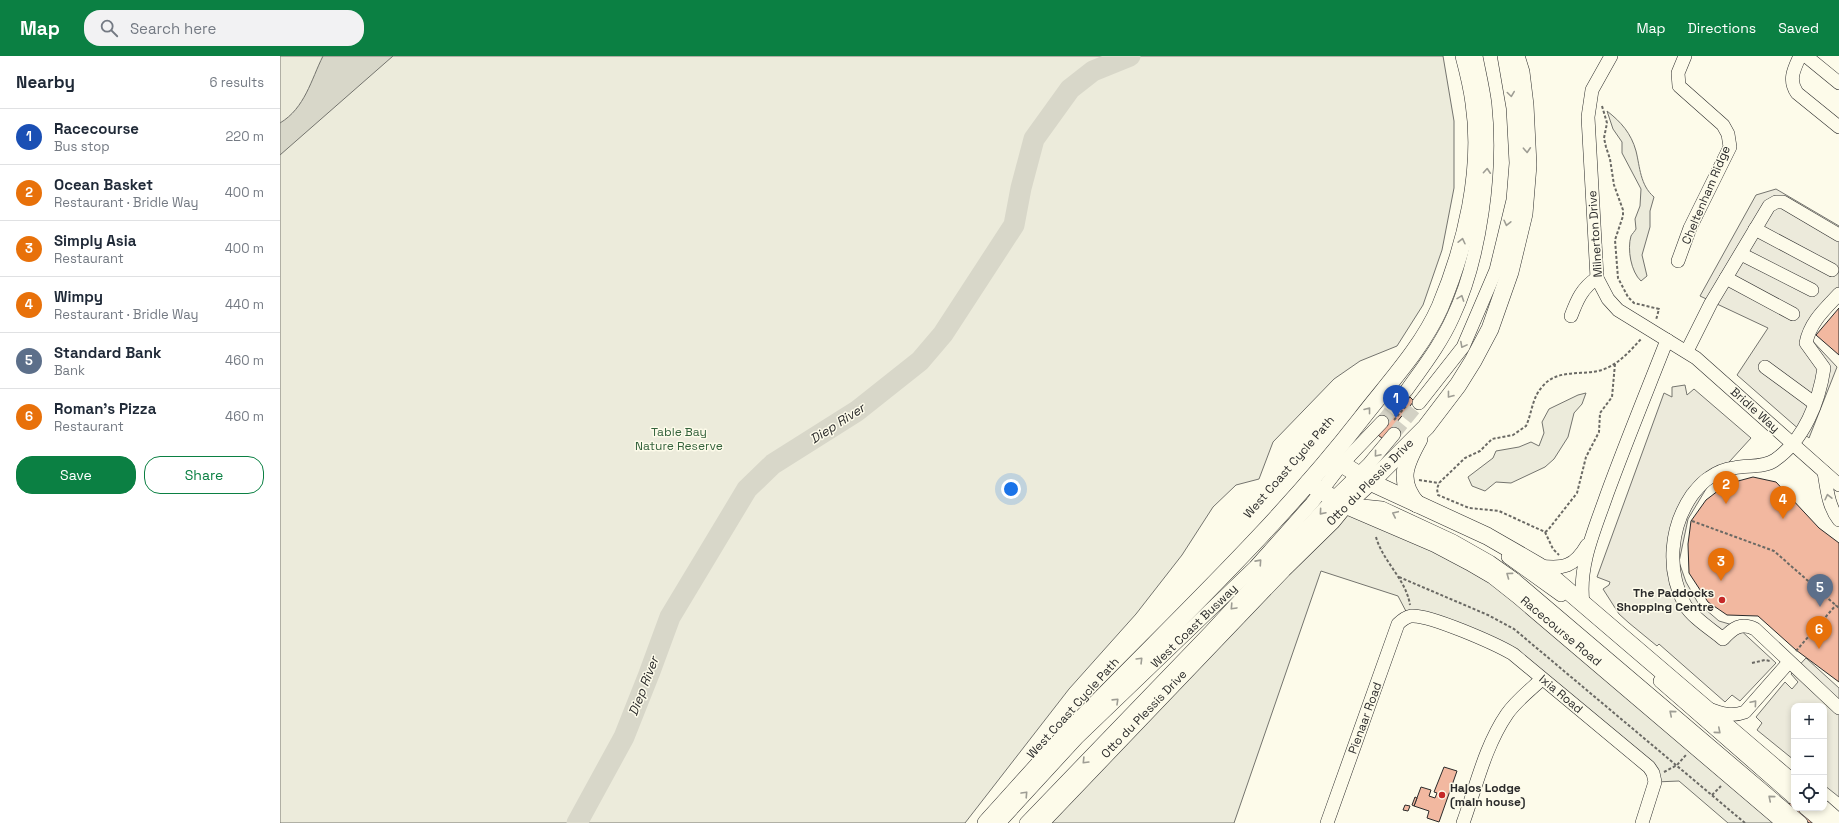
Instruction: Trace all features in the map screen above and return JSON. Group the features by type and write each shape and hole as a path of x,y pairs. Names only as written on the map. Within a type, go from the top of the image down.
{"main road":[{"name":"Otto du Plessis Drive","path":"1040,823 1283,569 1332,521 1327,494 1337,460 1422,339 1439,308 1458,258 1471,200 1476,157 1474,104 1464,56"},
{"name":"Otto du Plessis Drive","path":"986,823 1061,740 1199,602 1327,494 1364,478 1426,427 1458,385 1490,329 1510,272 1524,214 1528,165 1525,105 1521,72 1516,56"},
{"path":"1418,505 1406,488 1405,476 1414,448 1426,427"},
{"path":"1337,460 1364,478 1418,505 1487,536 1539,566 1707,708 1791,781"},
{"name":"Racecourse Road","path":"1327,494 1436,544 1494,576 1786,823"},
{"path":"1825,811 1839,823"}],"street":[{"path":"1406,391 1448,328 1461,296 1472,262 1484,201 1488,158 1485,103 1476,56"},
{"path":"1419,403 1463,347 1496,270 1513,200 1516,162 1513,108 1504,56"},
{"name":"Milnerton Drive","path":"1611,56 1592,90 1588,117 1596,278 1608,299 1618,310 1667,340"},
{"name":"Cheltenham Ridge","path":"1678,261 1690,228 1730,147 1728,134 1723,125 1679,86 1678,72 1685,56"},
{"path":"1800,56 1793,71 1792,87 1797,94 1839,127"},
{"path":"1806,56 1839,84"},
{"path":"1687,351 1726,278 1769,206 1776,202 1783,202 1839,235"},
{"path":"1755,229 1832,270"},
{"path":"1741,254 1812,290"},
{"path":"1571,316 1582,290 1587,284 1596,278"},
{"path":"1726,278 1793,314"},
{"path":"1839,294 1814,320 1807,335 1806,343 1824,368 1822,380 1814,403 1799,438 1770,463 1734,468 1707,478 1686,504 1678,519 1673,542 1672,559 1680,590 1685,604 1690,611 1723,639 1730,632 1742,626 1755,629 1839,708"},
{"path":"1583,603 1582,573 1592,536 1620,458 1667,340"},
{"name":"Bridle Way","path":"1667,340 1687,351 1839,485"},
{"path":"1765,367 1814,403"},
{"path":"1337,460 1382,422"},
{"path":"1394,434 1364,478 1403,505 1509,557 1549,586 1791,795"},
{"path":"1824,472 1828,499 1833,512 1839,520"},
{"path":"1327,494 1382,508 1453,541 1490,562 1532,595 1801,823"},
{"name":"West Coast Busway","path":"999,823 1077,738 1255,567 1327,494"},
{"name":"West Coast Busway","path":"1026,823 1210,632 1327,494"},
{"path":"1539,566 1554,568 1565,566 1574,562 1580,557 1592,536"},
{"name":"Ixia Road","path":"1410,617 1437,622 1494,643 1526,664 1649,767 1655,777"},
{"name":"Pienaar Road","path":"1327,823 1398,624 1410,617"},
{"path":"1707,708 1728,715 1738,715 1745,712 1789,662"},
{"path":"1463,823 1487,753 1507,714 1542,678"},
{"path":"1642,823 1655,782 1655,777"},
{"path":"1809,811 1823,823"}],"path":[{"path":"1602,105 1607,122 1604,138 1610,159 1614,185 1623,210 1623,216 1615,240 1618,278 1628,297 1634,303 1658,310 1659,314 1654,322"},
{"path":"1565,559 1556,552 1545,532 1499,511 1469,508 1440,497 1437,493 1439,483 1465,458 1480,451 1492,439 1513,435 1526,426 1530,408 1544,384 1559,375 1597,371 1615,364 1623,358 1644,336"},
{"path":"1545,532 1577,493 1586,457 1598,432 1600,414 1612,397 1615,364"},
{"path":"1413,480 1439,483"},
{"path":"1691,521 1774,550 1839,608"},
{"path":"1376,537 1378,546 1406,588 1410,617"},
{"path":"1399,577 1488,614 1514,628 1745,823"},
{"path":"1789,662 1796,650 1836,605"},
{"path":"1655,777 1676,765 1684,757"},
{"path":"1712,795 1716,791"}],"green space":[{"name":"Table Bay Nature Reserve","path":"280,56 1443,56 1454,121 1454,188 1442,250 1423,305 1397,346 1360,361 1334,379 1273,442 1259,479 1236,485 1213,507 1182,555 1136,614 1069,689 965,823 280,823"},
{"path":"1607,111 1617,119 1628,133 1636,151 1643,181 1649,192 1654,197 1650,211 1650,227 1642,255 1647,276 1641,281 1632,266 1629,247 1631,236 1636,229 1635,219 1640,206 1641,189 1622,153 1622,142 1613,129"},
{"path":"1586,393 1582,404 1574,413 1568,437 1554,459 1545,467 1511,483 1496,482 1485,491 1472,486 1468,477 1493,458 1496,451 1519,447 1531,442 1539,446 1544,433 1542,422 1549,409 1578,395"},
{"path":"1345,505 1470,562 1786,823 1728,823 1679,781 1655,782 1655,777 1512,654 1409,617 1398,596 1321,571 1234,823 1040,823"}],"shaded area":[{"path":"323,56 393,56 280,155 280,123 296,110 311,84"},
{"path":"1776,189 1839,226 1839,301 1807,335 1837,367 1809,438 1737,375 1768,328 1700,296 1756,195"},
{"path":"1685,385 1687,395 1694,389 1751,438 1709,484 1688,519 1679,562 1686,582 1698,603 1719,621 1736,626 1776,663 1740,701 1732,695 1725,702 1659,644 1657,646 1629,623 1619,614 1603,589 1609,585 1610,582 1597,577 1664,393 1672,397 1672,387"},
{"path":"1806,658 1839,688 1839,797 1827,787 1827,703 1791,703 1791,758 1757,730 1762,723 1756,717 1785,682 1792,689 1798,682 1791,674"}],"building":[{"path":"1839,308 1839,355 1816,335"},
{"path":"1410,397 1414,401 1383,439 1378,435"},
{"path":"1753,477 1776,482 1819,528 1839,543 1839,682 1796,650 1758,616 1727,615 1708,602 1689,573 1688,544 1691,521 1706,500 1727,484"},
{"name":"Hajos Lodge (main house)","path":"1444,767 1457,771 1439,822 1427,818 1429,811 1414,806 1421,787 1431,790 1429,796 1435,798 1437,793 1434,792"},
{"path":"1415,797 1417,798 1414,806 1412,805"},
{"path":"1405,805 1410,806 1408,811 1403,810"},
{"path":"1795,811 1802,811 1816,823 1809,823"}],"waterway":[{"name":"Diep River","path":"577,823 624,737 670,617 747,489 773,464 857,411 920,361 943,334 1014,225 1021,188 1034,139 1070,89 1093,71 1130,56"}],"tunnel":[{"path":"1382,422 1406,391"},
{"path":"1394,434 1419,403"}],"place":[{"name":"Racecourse","path":"1396,418"},
{"name":"Ocean Basket","path":"1726,504"},
{"name":"Wimpy","path":"1783,519"},
{"name":"Simply Asia","path":"1721,581"},
{"name":"The Paddocks Shopping Centre","path":"1722,600"},
{"name":"Standard Bank","path":"1820,607"},
{"name":"Roman's Pizza","path":"1819,649"},
{"name":"Hajos Lodge (main house)","path":"1442,795"}]}
